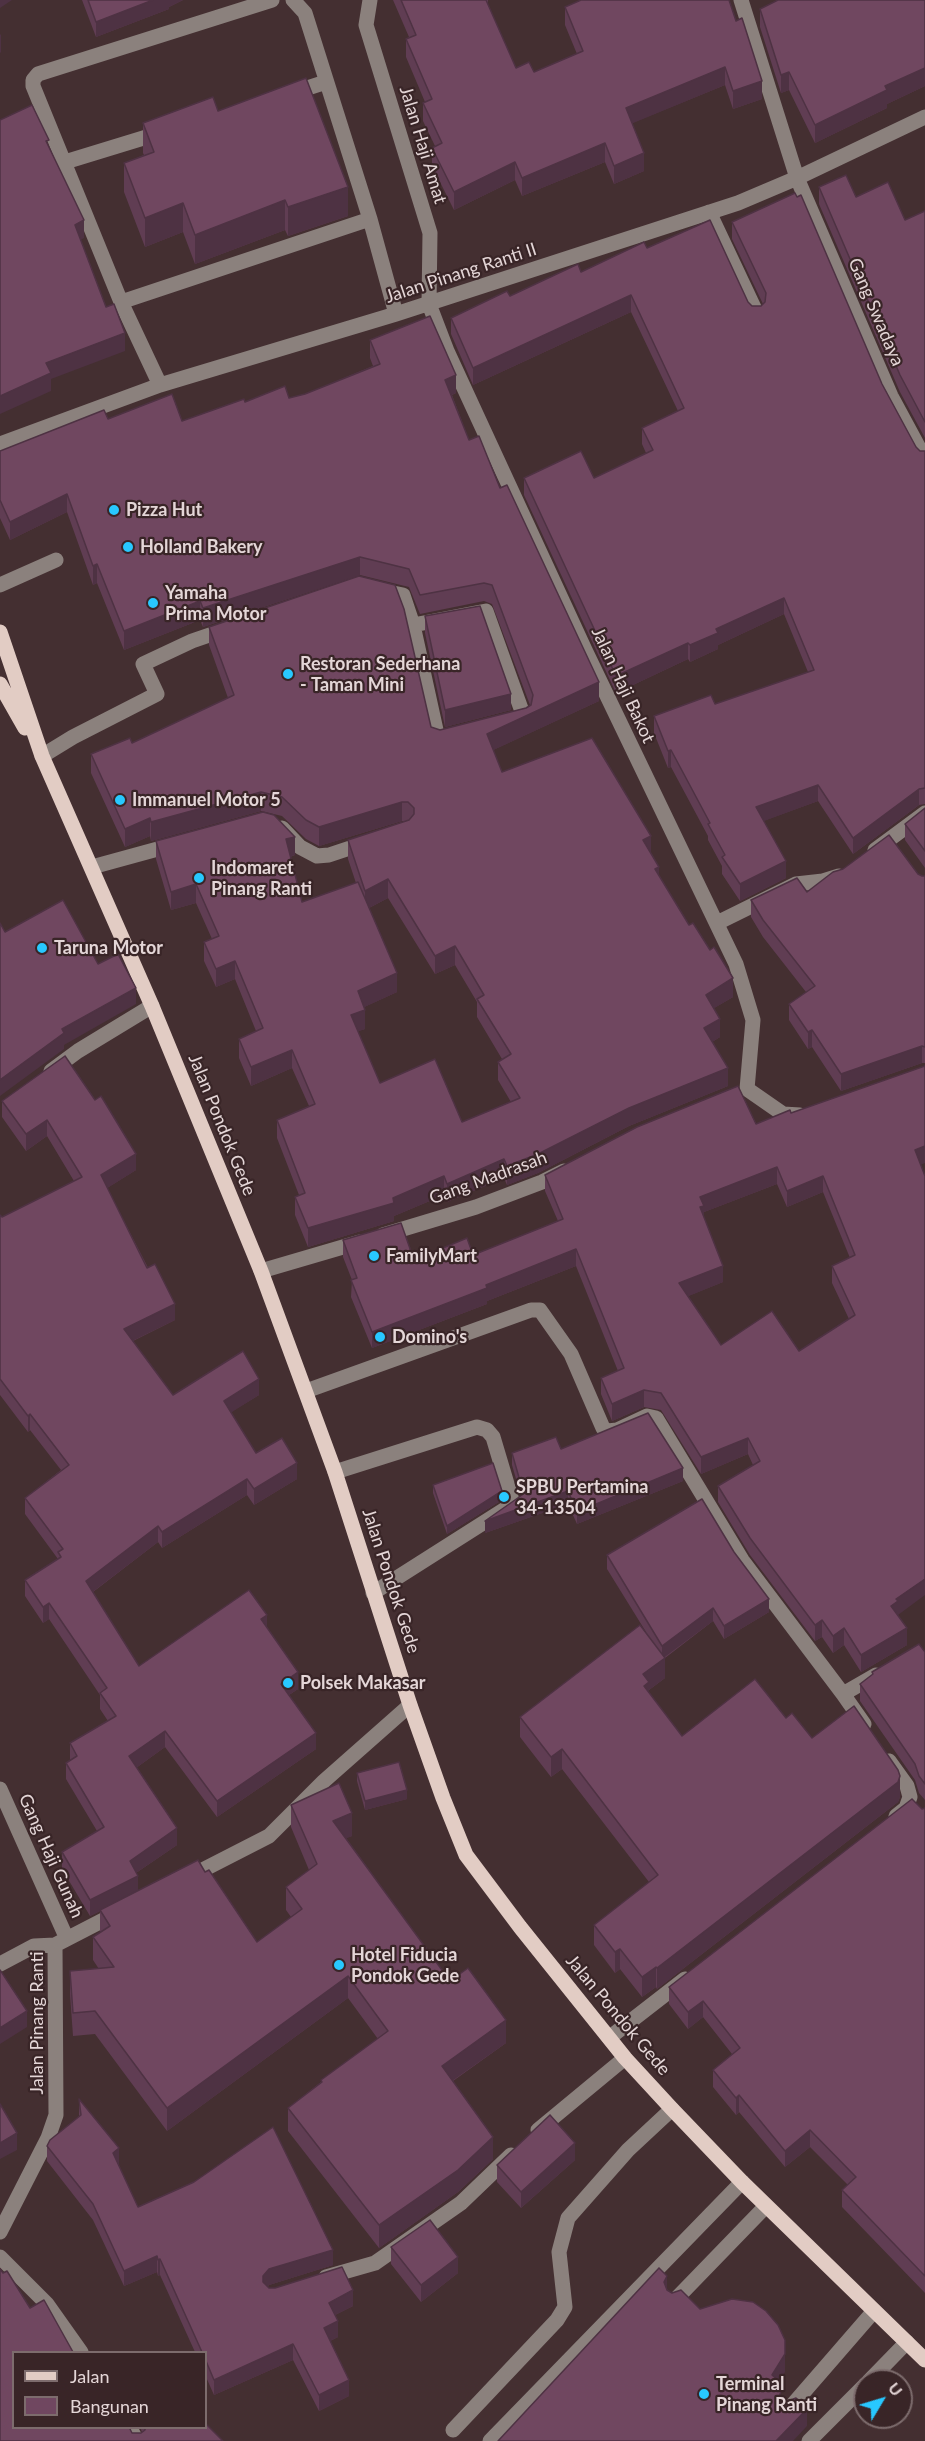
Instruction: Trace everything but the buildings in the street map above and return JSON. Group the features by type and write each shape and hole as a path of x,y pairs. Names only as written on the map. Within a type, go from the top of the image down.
{"main road":[{"name":"Jalan Pondok Gede","path":"0,632 42,756 152,1006 261,1271 335,1472 410,1705 466,1855 609,2038 672,2109 766,2206 925,2360"},
{"name":"Jalan Pondok Gede","path":"0,684 42,756"}],"street":[{"path":"160,385 121,302 33,86 33,80 38,74 272,0"},
{"path":"293,0 305,13 370,219 396,314"},
{"name":"Jalan Haji Amat","path":"370,0 366,25 430,233 429,304"},
{"name":"Gang Swadaya","path":"741,0 797,178 891,396 925,459"},
{"path":"280,96 326,82"},
{"name":"Jalan Pinang Ranti II","path":"0,444 160,385 429,304 709,212 797,178 925,117"},
{"path":"65,162 178,127"},
{"path":"709,212 756,314"},
{"path":"121,302 370,219"},
{"name":"Jalan Haji Bakot","path":"429,304 452,361 585,650 736,964 753,1020 742,1091 783,1114 799,1116 815,1110"},
{"path":"0,585 56,560"},
{"path":"369,588 403,595 413,625 438,739 460,734"},
{"path":"413,625 486,611 524,717 502,722"},
{"path":"42,756 73,737 157,694 143,664 192,640 237,626"},
{"path":"717,923 796,884 837,878 859,861 895,843 925,813"},
{"path":"271,823 279,825 300,847 317,856 329,855 383,837"},
{"path":"92,867 194,839"},
{"path":"35,1083 78,1051 152,1006"},
{"name":"Gang Madrasah","path":"261,1271 476,1207 542,1182 582,1161"},
{"path":"306,1390 531,1310 540,1310 571,1354 603,1428 608,1431 617,1430 647,1416 656,1418 742,1560 843,1694 907,1786 914,1802 887,1823"},
{"path":"335,1472 477,1427 487,1430 493,1437 513,1504 373,1593"},
{"path":"843,1694 884,1670"},
{"path":"174,1885 269,1836 324,1781 410,1705"},
{"name":"Gang Haji Gunah","path":"0,1789 6,1818 61,1942"},
{"name":"Jalan Pinang Ranti","path":"0,2232 48,2139 57,2115 61,1942 131,1906"},
{"path":"0,1964 34,1946 61,1942"},
{"path":"609,2038 701,1967"},
{"path":"307,2283 375,2263 461,2203 542,2126 626,2058"},
{"path":"453,2430 566,2307 558,2252 568,2218 628,2150 672,2109"},
{"path":"490,2441 655,2274 742,2182"},
{"path":"674,2301 766,2206"},
{"path":"0,2257 47,2304 80,2351"},
{"path":"789,2409 874,2311"},
{"path":"881,2369 907,2342"},
{"path":"811,2439 853,2397"}],"place":[{"name":"Pizza Hut","path":"114,510"},
{"name":"Holland Bakery","path":"128,547"},
{"name":"Yamaha Prima Motor","path":"153,603"},
{"name":"Restoran Sederhana - Taman Mini","path":"288,674"},
{"name":"Immanuel Motor 5","path":"120,800"},
{"name":"Indomaret Pinang Ranti","path":"199,878"},
{"name":"Taruna Motor","path":"42,948"},
{"name":"FamilyMart","path":"374,1256"},
{"name":"Domino's","path":"380,1337"},
{"name":"SPBU Pertamina 34-13504","path":"504,1497"},
{"name":"Polsek Makasar","path":"288,1683"},
{"name":"Hotel Fiducia Pondok Gede","path":"339,1965"},
{"name":"Terminal Pinang Ranti","path":"704,2394"}]}
